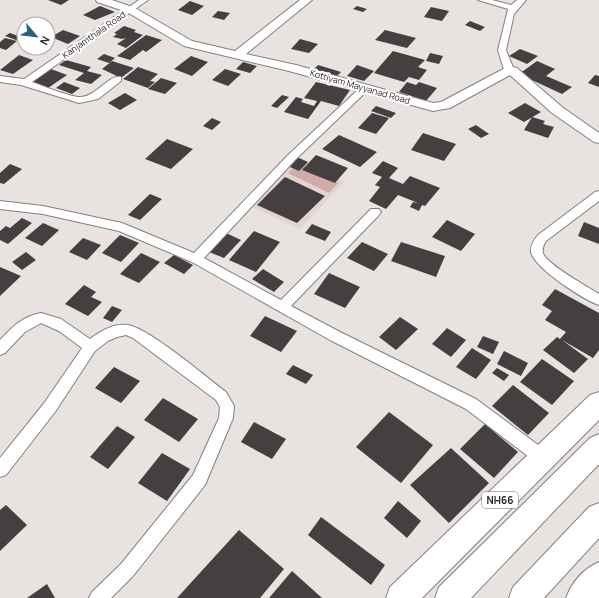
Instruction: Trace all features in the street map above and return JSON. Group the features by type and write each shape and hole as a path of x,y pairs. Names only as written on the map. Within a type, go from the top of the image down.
{"highway":[{"name":"NH66","path":"402,598 599,403"},
{"path":"450,598 599,446"},
{"path":"524,598 599,517"}],"street":[{"name":"Kottiyam Mayyanad Road","path":"101,0 131,10 188,44 327,77 364,90 433,107 445,105 509,70"},
{"name":"Kanjamthala Road","path":"22,82 40,74 144,0"},
{"path":"236,56 307,0"},
{"path":"482,0 513,8"},
{"path":"522,0 513,8 502,50 509,70 513,71 557,110 599,139"},
{"path":"0,79 22,82 79,100 95,97 118,79"},
{"path":"196,259 292,157 364,90"},
{"path":"599,195 542,238 537,246 537,254 543,263 599,300"},
{"path":"0,205 43,210 122,228 196,259 335,336 471,404 543,458"},
{"path":"282,307 375,212"},
{"path":"0,350 26,325 36,318 46,317 56,322 90,347"},
{"path":"0,470 50,406 90,347 115,332 126,330 138,334 221,396 227,406 226,418 199,480 127,570 98,598"}],"shaded area":[{"path":"298,158 344,182 300,229 248,205"},
{"path":"299,162 338,183 329,193 288,173"}],"building":[{"path":"48,0 69,0 61,5"},
{"path":"190,1 204,6 192,15 178,10"},
{"path":"100,6 115,12 95,20 83,15"},
{"path":"357,6 367,9 363,12 353,9"},
{"path":"431,7 449,11 442,21 424,17"},
{"path":"218,11 230,13 224,20 212,17"},
{"path":"470,21 485,27 480,31 465,25"},
{"path":"124,26 136,30 134,32 143,35 126,48 117,44 126,38 122,39 113,37 117,34 114,33"},
{"path":"63,30 80,36 68,44 56,39 56,34"},
{"path":"385,30 416,38 407,48 375,40"},
{"path":"10,33 16,35 16,40 5,36"},
{"path":"146,35 162,40 146,52 143,50 130,60 117,56"},
{"path":"5,38 16,41 6,50 0,48 0,42"},
{"path":"300,39 318,44 309,53 291,49"},
{"path":"520,49 538,56 527,64 509,56"},
{"path":"393,51 425,60 418,67 427,70 419,80 409,77 404,82 374,73"},
{"path":"430,53 443,56 439,64 426,61"},
{"path":"104,54 115,58 109,63 97,59"},
{"path":"18,56 33,60 13,74 0,70"},
{"path":"191,56 208,62 192,76 174,69"},
{"path":"66,60 91,67 87,71 102,75 91,84 75,80 84,73 59,65"},
{"path":"112,61 134,68 121,78 102,69"},
{"path":"537,61 555,69 546,76 572,87 562,94 519,74"},
{"path":"243,62 257,66 250,73 236,69"},
{"path":"318,65 341,72 336,77 313,70"},
{"path":"357,65 374,71 364,81 347,76"},
{"path":"138,67 158,74 150,81 155,82 148,88 123,79"},
{"path":"51,69 67,75 48,88 32,82"},
{"path":"225,69 241,74 228,86 212,80"},
{"path":"595,75 599,76 599,87 588,83"},
{"path":"161,78 177,83 165,94 148,89"},
{"path":"64,82 80,88 72,94 56,88"},
{"path":"316,82 350,90 339,106 321,101 308,119 284,112 296,97 303,99 301,102 314,106 317,101 304,98"},
{"path":"407,82 416,85 419,82 437,88 426,101 399,92"},
{"path":"125,93 137,100 120,110 108,103"},
{"path":"282,95 289,97 277,108 271,106"},
{"path":"525,103 541,112 524,122 508,113"},
{"path":"376,106 396,113 391,118 371,111"},
{"path":"372,113 389,118 376,134 358,128"},
{"path":"532,117 545,121 543,124 554,127 548,138 524,130"},
{"path":"212,118 221,122 212,130 203,126"},
{"path":"476,125 489,134 481,138 468,129"},
{"path":"423,133 456,144 444,161 411,150"},
{"path":"339,135 377,152 360,167 322,149"},
{"path":"167,139 193,149 171,169 145,159"},
{"path":"316,155 348,168 335,183 302,170"},
{"path":"297,157 308,162 299,171 288,166"},
{"path":"383,161 398,168 389,178 403,184 410,176 440,188 425,206 422,205 419,211 410,207 413,202 418,203 398,195 386,209 369,201 380,187 375,185 382,177 372,173"},
{"path":"10,164 22,169 4,184 0,183 0,173"},
{"path":"285,177 325,196 297,223 257,205"},
{"path":"150,194 162,199 140,220 128,215"},
{"path":"22,218 32,223 8,244 0,240 0,231 6,226 10,228"},
{"path":"447,220 475,234 461,251 432,237"},
{"path":"584,222 599,228 599,244 578,236"},
{"path":"43,223 59,230 42,246 25,238"},
{"path":"312,224 331,232 325,241 305,233"},
{"path":"254,231 280,242 256,272 229,260"},
{"path":"226,233 241,240 224,258 209,252"},
{"path":"120,235 139,243 121,262 102,253"},
{"path":"83,238 101,245 87,260 69,252"},
{"path":"362,242 388,254 374,271 347,258"},
{"path":"401,242 445,256 436,277 391,261"},
{"path":"26,252 36,260 22,270 12,262"},
{"path":"141,253 160,262 139,283 120,274"},
{"path":"174,255 193,265 184,274 164,263"},
{"path":"0,267 21,276 0,296"},
{"path":"263,269 284,282 274,292 252,279"},
{"path":"329,273 360,287 345,308 314,294"},
{"path":"84,285 96,292 91,297 102,302 88,316 65,304"},
{"path":"555,289 599,313 599,350 593,358 562,340 588,359 574,373 543,350 557,337 560,339 566,332 545,320 552,311 542,305"},
{"path":"112,306 122,310 112,322 103,318"},
{"path":"265,316 297,331 281,352 250,336"},
{"path":"400,317 418,329 396,350 379,337"},
{"path":"447,328 466,340 451,357 432,344"},
{"path":"483,336 499,342 493,354 477,347"},
{"path":"472,348 491,360 476,379 456,367"},
{"path":"504,351 528,363 521,376 497,364"},
{"path":"542,359 574,381 552,405 520,382"},
{"path":"293,365 313,375 306,384 286,374"},
{"path":"114,367 140,381 121,403 95,388"},
{"path":"497,368 509,375 504,381 492,373"},
{"path":"513,385 549,413 528,435 492,406"},
{"path":"163,398 198,419 179,442 144,420"},
{"path":"389,412 433,445 401,483 356,447"},
{"path":"254,422 286,439 272,459 241,442"},
{"path":"485,424 518,452 494,478 460,449"},
{"path":"117,426 135,437 108,469 90,457"},
{"path":"451,448 489,483 449,523 410,485"},
{"path":"162,453 190,469 167,501 138,483"},
{"path":"398,501 421,521 407,538 384,518"},
{"path":"6,505 27,525 0,551 0,510"},
{"path":"321,517 385,565 371,585 308,535"},
{"path":"239,530 284,569 260,598 177,598"},
{"path":"292,571 322,598 269,598"},
{"path":"47,584 55,598 27,598"}]}
